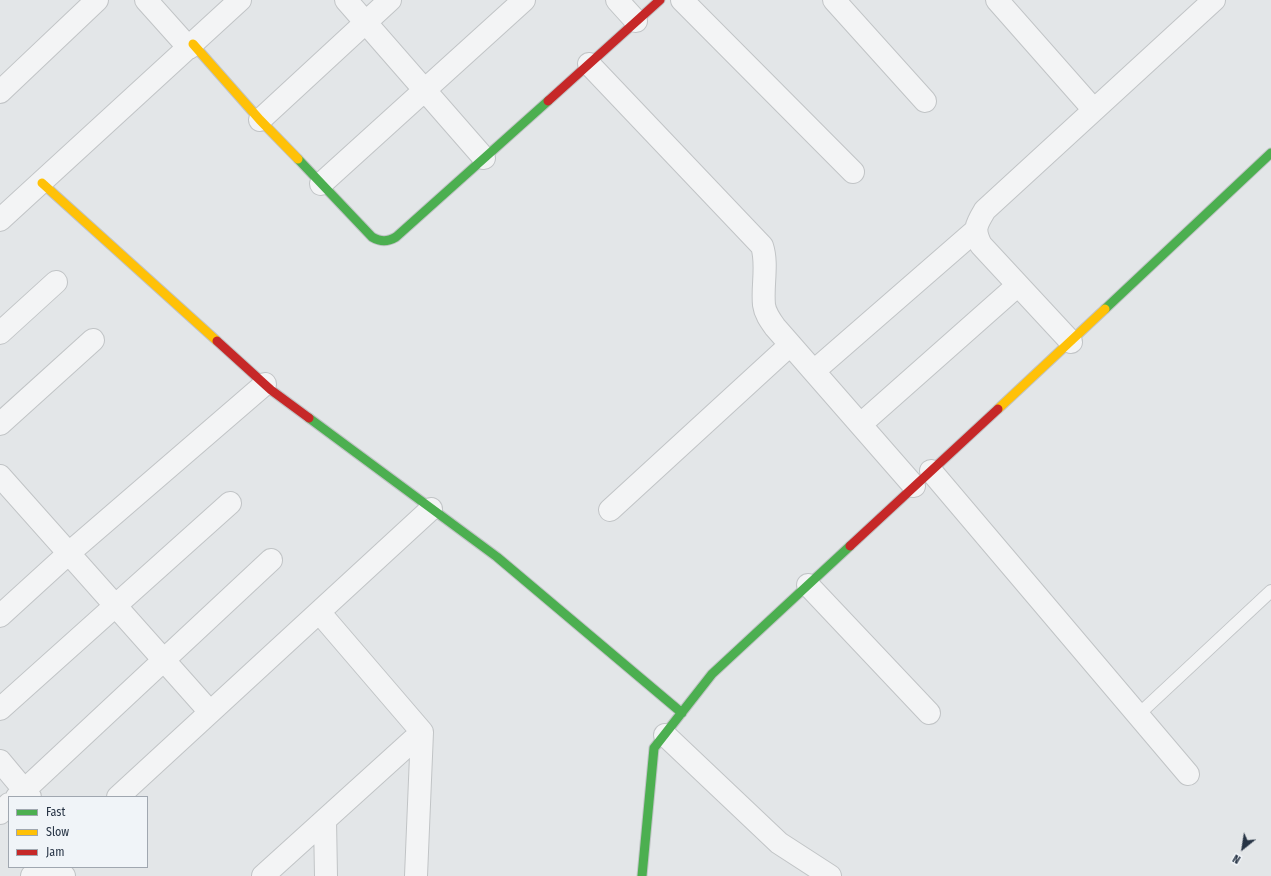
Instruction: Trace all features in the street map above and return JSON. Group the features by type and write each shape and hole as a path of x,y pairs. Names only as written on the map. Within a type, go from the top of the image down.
{"street":[{"path":"0,92 97,0"},
{"path":"146,0 372,237 379,242 388,242 396,237 660,0"},
{"path":"0,220 240,0"},
{"path":"346,0 484,158"},
{"path":"260,120 390,0"},
{"path":"321,184 524,0"},
{"path":"617,0 636,21"},
{"path":"682,0 853,172"},
{"path":"834,0 925,101"},
{"path":"997,0 1094,110"},
{"path":"1071,342 981,245 976,230 978,222 985,210 1214,0"},
{"path":"589,64 762,246 765,256 764,306 775,327 914,486"},
{"path":"642,876 654,748 712,674 1071,342 1271,153"},
{"path":"42,183 265,384 497,557 682,713"},
{"path":"814,372 976,230"},
{"path":"0,334 56,282"},
{"path":"861,424 1018,285"},
{"path":"0,424 93,340"},
{"path":"610,510 790,345"},
{"path":"0,616 69,553 265,384"},
{"path":"931,471 1188,774"},
{"path":"0,476 165,659 210,712"},
{"path":"0,709 230,503"},
{"path":"119,796 431,509"},
{"path":"21,796 271,560"},
{"path":"808,585 929,713"},
{"path":"319,612 422,732 416,876"},
{"path":"263,876 422,732"},
{"path":"665,735 779,843 830,876"},
{"path":"0,761 19,796"},
{"path":"0,813 8,807"},
{"path":"325,820 326,876"},
{"path":"32,876 41,868"},
{"path":"56,868 64,876"}],"lane":[{"path":"1138,715 1271,591"}],"traffic: fast":[{"path":"298,159 372,237 381,241 387,241 396,237 548,101"},
{"path":"1105,309 1271,153"},
{"path":"309,418 497,557 682,713"},
{"path":"642,876 654,748 712,674 850,546"}],"traffic: slow":[{"path":"193,44 260,120 298,159"},
{"path":"42,183 217,341"},
{"path":"998,409 1105,309"}],"traffic: jam":[{"path":"548,101 660,0"},
{"path":"217,341 271,390 309,418"},
{"path":"850,546 998,409"}]}
